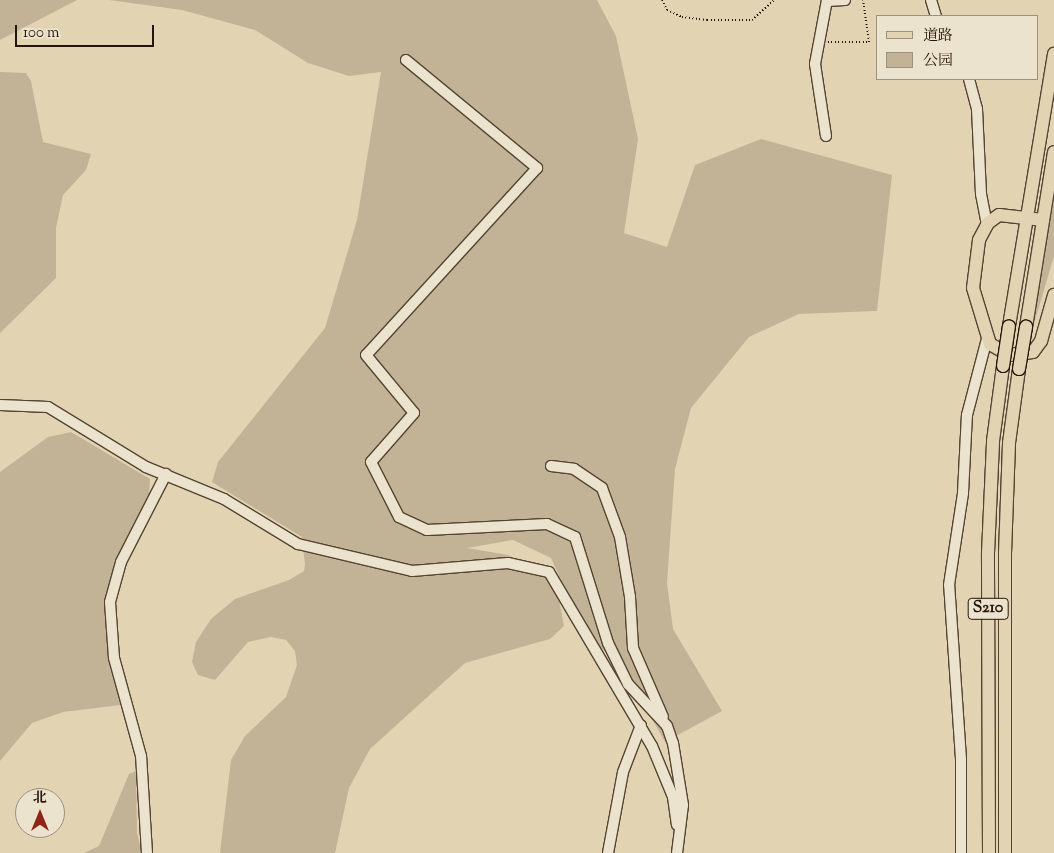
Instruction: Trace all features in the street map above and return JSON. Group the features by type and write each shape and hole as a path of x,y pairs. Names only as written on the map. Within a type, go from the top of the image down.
{"main road":[{"name":"S210","path":"988,853 988,553 993,442 1003,366 1054,54"},
{"name":"S210","path":"1005,853 1005,553 1009,443 1054,152"},
{"path":"1043,220 1027,216 999,215 987,224 976,247 972,272 975,304 987,339 1009,355 1033,352 1041,340 1054,295"}],"street":[{"path":"826,136 816,76 818,42 827,0 845,0"},
{"path":"931,0 936,15"},
{"path":"406,60 537,168 366,355 414,413 370,462 399,517 427,530 547,524 575,537 608,643 628,684 667,726"},
{"path":"969,80 977,109 981,194 987,224"},
{"path":"961,853 961,759 950,585 963,493 967,415 987,339"},
{"path":"0,405 48,408 146,467 224,499 298,544 412,571 508,563 549,572 641,725 673,797 676,853"},
{"path":"551,466 574,469 602,488 620,537 630,597 633,648 667,726 678,761 683,805 676,853"},
{"path":"147,853 141,756 114,658 110,602 121,562 166,474"},
{"path":"608,853 623,772 641,725"}],"path":[{"path":"662,0 667,10 682,17 707,20 752,20 774,0"},
{"path":"818,42 869,42 863,0"}],"green space":[{"path":"0,0 77,0 0,40"},
{"path":"109,0 597,0 616,36 638,139 624,233 667,247 695,165 761,139 892,175 877,311 799,314 749,337 691,408 675,469 667,583 673,629 722,711 665,742 624,669 601,648 573,606 551,558 513,540 467,548 508,555 539,572 557,589 564,626 550,639 465,663 370,749 349,788 335,853 220,853 231,760 245,736 286,697 297,665 295,651 286,640 271,637 248,642 215,680 198,675 192,662 196,642 211,619 235,599 289,580 304,571 305,565 302,537 212,482 218,462 325,328 357,220 381,72 349,76 308,63 255,30 182,10"},
{"path":"0,72 26,73 31,81 43,142 91,154 86,170 63,195 56,228 56,278 0,333"},
{"path":"1054,197 1054,256 1029,341"},
{"path":"71,432 150,479 149,498 110,592 110,645 121,705 63,712 32,723 0,761 0,472 48,437"},
{"path":"136,771 137,833 142,853 84,853 99,846 129,774"}]}
